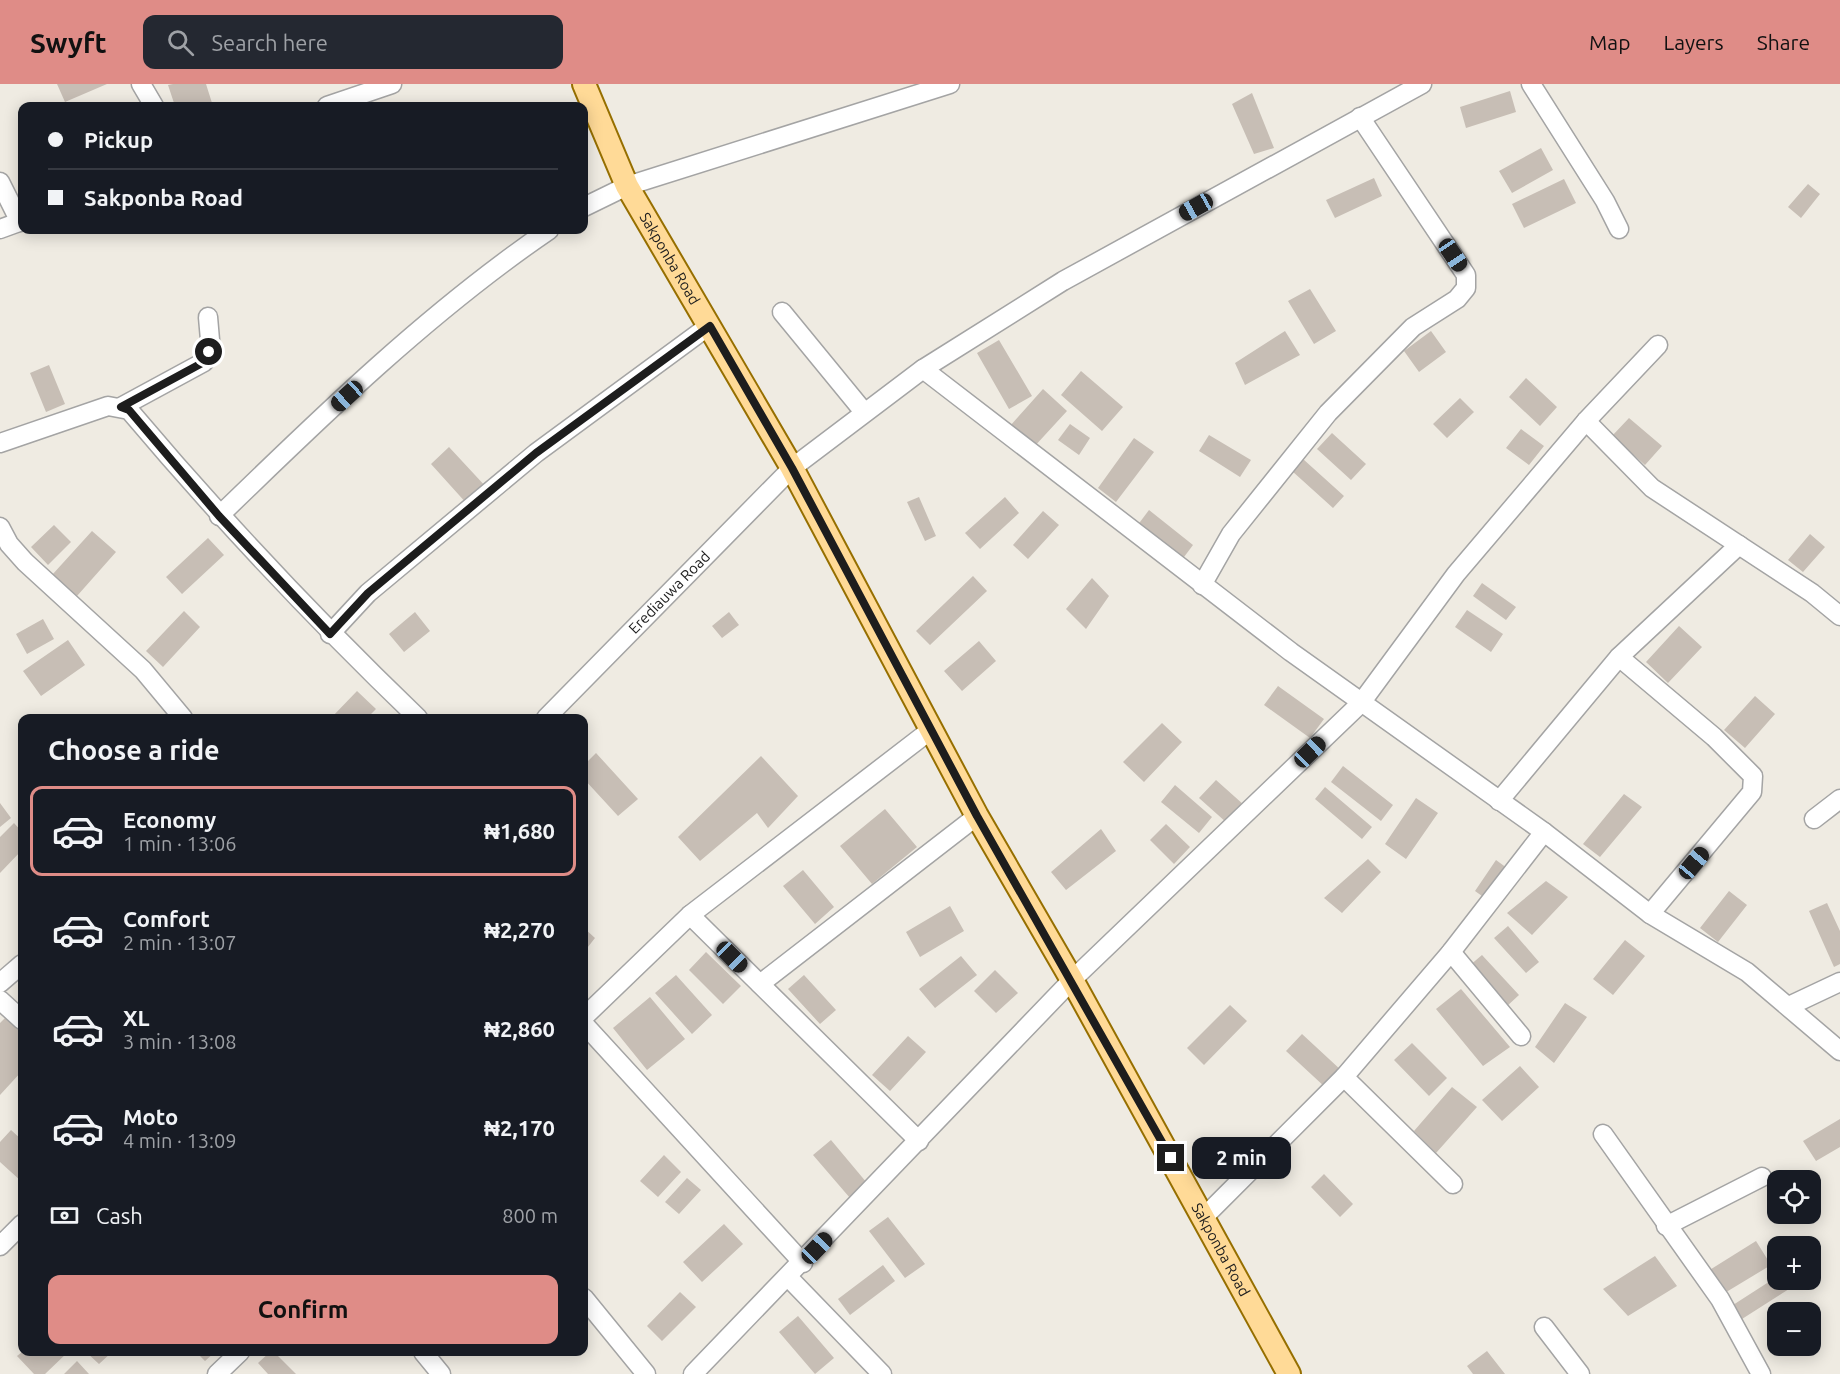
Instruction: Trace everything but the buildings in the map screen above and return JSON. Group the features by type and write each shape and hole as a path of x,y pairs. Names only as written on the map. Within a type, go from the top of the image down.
{"main road":[{"name":"Sakponba Road","path":"584,84 627,186 792,468 977,816 1072,980 1289,1374"}],"street":[{"path":"141,84 152,102"},
{"path":"332,102 346,91 392,84"},
{"path":"588,205 627,186 950,84"},
{"name":"Erediauwa Road","path":"550,714 792,468 923,369 1063,281 1422,84"},
{"path":"1531,84 1605,201 1619,229"},
{"path":"1202,585 1231,534 1328,413 1413,327 1458,299 1466,288 1466,275 1360,117"},
{"path":"0,182 18,216"},
{"path":"0,229 18,223"},
{"path":"219,516 281,454 428,323 544,234"},
{"path":"782,312 864,412"},
{"path":"121,407 204,362 210,340 208,317"},
{"path":"330,634 368,593 536,453 710,326"},
{"path":"693,1374 803,1263 1072,980 1361,703 1456,574 1586,421 1658,345"},
{"path":"923,369 1202,585 1361,703 1545,832 1650,914 1747,972 1840,1051"},
{"path":"0,443 108,406 129,410 219,516 330,634 414,714"},
{"path":"1586,421 1652,488 1812,593 1840,616"},
{"path":"0,527 9,544 26,562 143,670 180,714"},
{"path":"1498,801 1620,657 1739,545"},
{"path":"1620,657 1714,737 1753,776 1754,784 1752,792 1650,914"},
{"path":"588,1013 690,915 932,729"},
{"path":"1814,819 1840,799"},
{"path":"760,984 977,816"},
{"path":"1204,1217 1344,1077 1451,952 1545,832"},
{"path":"690,915 919,1141"},
{"path":"1451,952 1521,1036"},
{"path":"0,983 18,967"},
{"path":"1789,1006 1840,982"},
{"path":"0,1000 18,1016"},
{"path":"588,1028 803,1263"},
{"path":"1344,1077 1453,1184"},
{"path":"1603,1134 1666,1226 1720,1299 1761,1374"},
{"path":"1666,1226 1762,1177"},
{"path":"0,1245 18,1228"},
{"path":"788,1277 882,1374"},
{"path":"588,1303 646,1374"},
{"path":"1544,1327 1580,1374"},
{"path":"217,1374 236,1356"},
{"path":"426,1356 441,1374"}],"route":[{"path":"209,352 204,362 121,407 129,410 219,516 330,634 368,593 536,453 710,326 792,468 977,816 1171,1158"}]}
